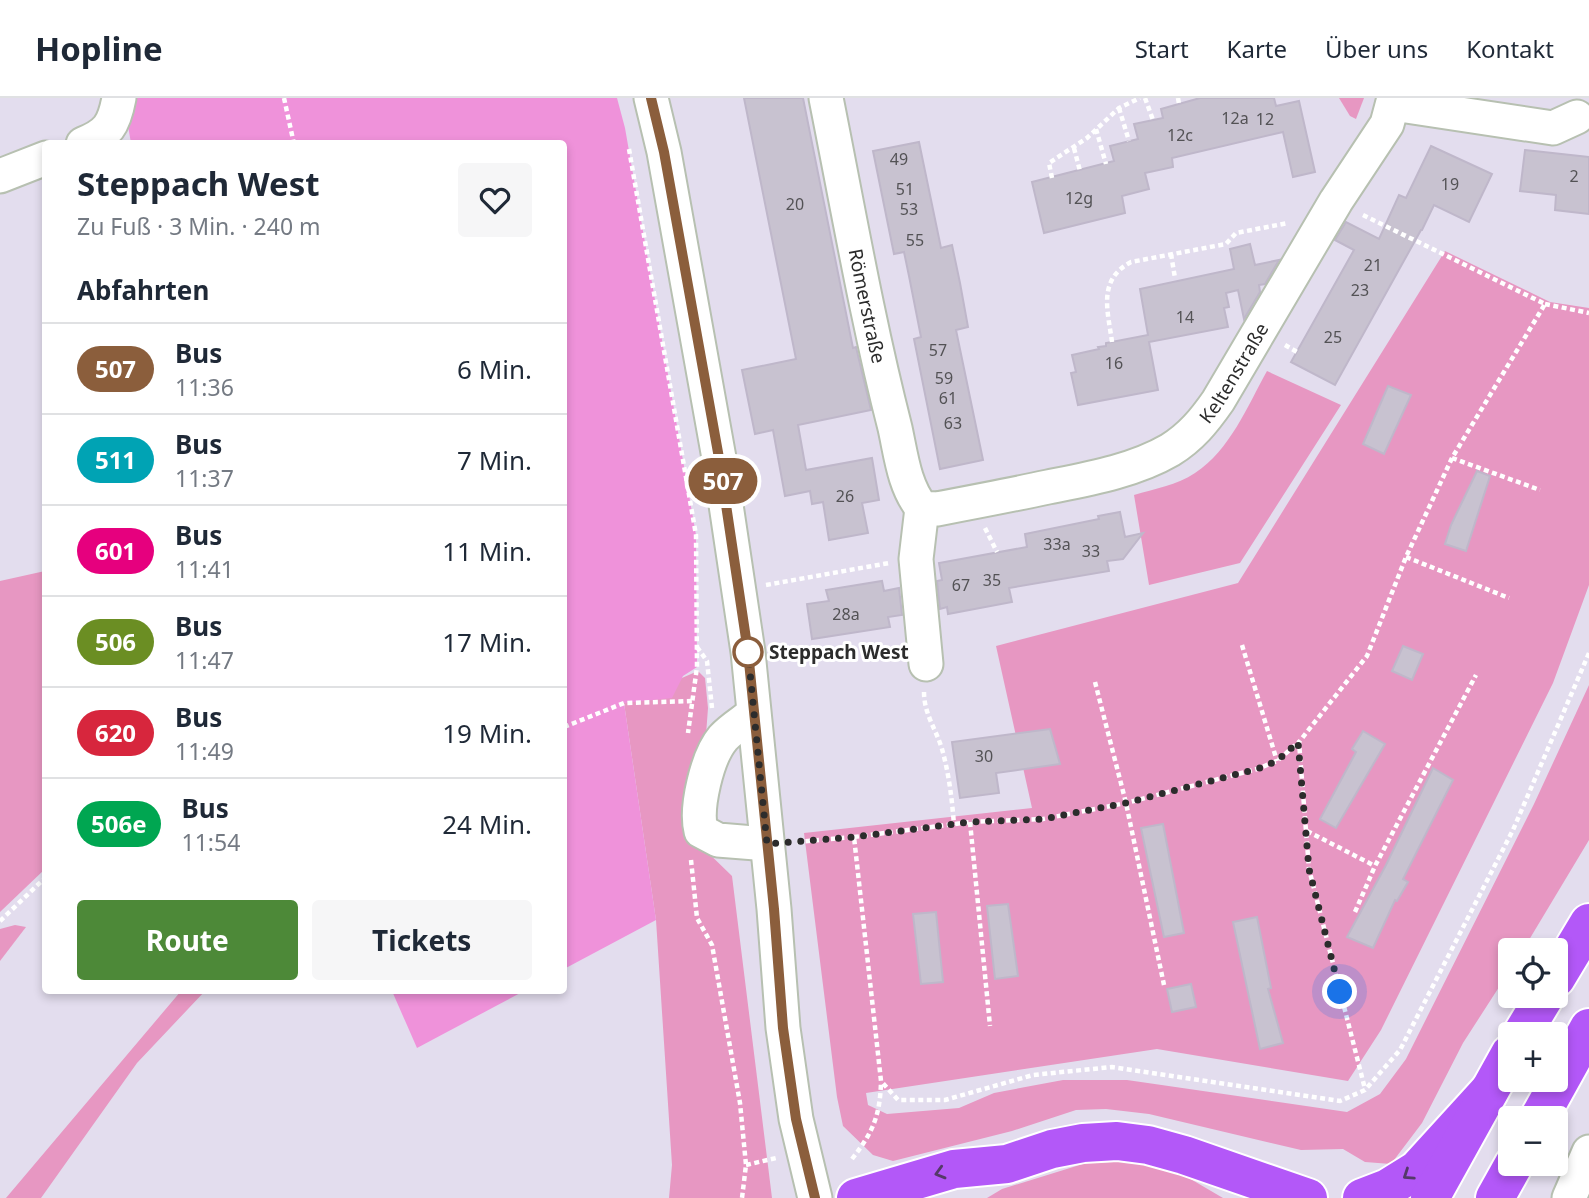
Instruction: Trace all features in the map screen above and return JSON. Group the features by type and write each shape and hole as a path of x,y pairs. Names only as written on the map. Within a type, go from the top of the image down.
{"main road":[{"path":"1568,958 1589,923"},
{"path":"1546,1106 1589,1028"},
{"path":"1430,1198 1498,1075"},
{"path":"1363,1198 1388,1188 1417,1170 1489,1091"},
{"path":"856,1198 954,1169 1007,1164 1052,1149 1083,1143 1116,1141 1148,1145 1184,1155 1308,1198"},
{"path":"956,1198 1007,1164"},
{"path":"1214,1167 1252,1198"},
{"path":"1495,1198 1507,1176"}],"street":[{"path":"651,98 664,152 719,458 748,652 783,1028 796,1119 815,1198"},
{"name":"Römerstraße","path":"826,98 883,382 913,497 922,508"},
{"path":"1393,101 1553,128 1577,117"},
{"name":"Keltenstraße","path":"922,508 937,509 960,505 1082,480 1126,468 1168,451 1185,439 1202,424 1218,401 1328,214 1387,124 1393,101"},
{"path":"0,176 42,160"},
{"path":"922,508 916,559 926,664"},
{"path":"753,714 722,739 703,785 698,817 701,831 709,837 767,844"},
{"path":"1569,1198 1589,1152"}],"path":[{"path":"284,98 293,140"},
{"path":"1052,178 1049,163 1073,148 1119,108 1140,98"},
{"path":"1145,98 1153,120"},
{"path":"1119,108 1129,141"},
{"path":"1096,129 1106,164"},
{"path":"628,141 696,535 697,667 688,744"},
{"path":"1073,148 1080,171"},
{"path":"1112,342 1106,300 1114,274 1131,262 1226,244 1236,233 1328,214 1545,304 1589,313"},
{"path":"1171,254 1175,278"},
{"path":"767,844 854,837 970,822 1043,819 1126,803 1257,769 1277,761 1298,742 1367,656 1406,557 1452,458 1545,304"},
{"path":"1452,458 1540,490"},
{"path":"1406,557 1509,598"},
{"path":"696,596 916,559"},
{"path":"1242,645 1277,761"},
{"path":"881,1081 898,1100 945,1100 1033,1074 1112,1067 1340,1101 1365,1090 1400,1050 1513,830 1589,653"},
{"path":"926,664 924,701 930,727 941,747 950,786 954,825"},
{"path":"1355,912 1375,866 1476,675"},
{"path":"1095,682 1126,803 1164,985"},
{"path":"567,726 624,703 694,701"},
{"path":"1298,742 1309,869 1365,1090"},
{"path":"970,822 990,1026"},
{"path":"1306,831 1375,866"},
{"path":"852,1159 864,1144 880,1108 881,1081 854,837"},
{"path":"690,851 697,918 712,945 740,1104 746,1164 742,1198"},
{"path":"0,921 42,881"},
{"path":"746,1164 777,1158 780,1171"}],"shaded area":[{"path":"123,98 617,98 625,128 696,535 697,667 683,676 672,698 624,703 656,920 567,967 567,140 130,140"},
{"path":"1339,98 1364,98 1356,119 1350,116"},
{"path":"1445,251 1550,302 1589,308 1589,585 1553,683 1381,1030 1348,1081 1157,1049 866,1093 868,1105 887,1114 959,1108 994,1093 1063,1080 1127,1080 1347,1112 1380,1094 1406,1059 1534,804 1589,685 1589,840 1530,938 1498,938 1498,989 1463,1043 1422,1123 1391,1164 1365,1162 1343,1149 1301,1150 1149,1114 1106,1109 1076,1110 1012,1131 893,1161 873,1155 843,1126 837,1097 804,833 1032,808 996,646 1238,583"},
{"path":"1267,371 1341,405 1240,563 1149,585 1134,495 1181,481 1207,463 1237,427"},
{"path":"42,572 42,872 0,912 0,581"},
{"path":"698,671 705,678 708,708 698,843 732,876 772,1198 669,1198 672,1165 656,920 624,703"},
{"path":"15,925 26,927 0,961 0,929"},
{"path":"178,994 202,994 137,1063 41,1198 6,1198"},
{"path":"393,994 518,994 417,1048"},
{"path":"1139,1161 1182,1174 1223,1198 987,1198 1002,1189 1086,1163"}],"building":[{"path":"744,98 803,98 853,348 856,347 871,410 798,425 806,470 872,458 879,500 862,503 868,533 829,540 823,502 812,504 810,491 785,496 773,430 755,434 742,370 796,359"},
{"path":"1200,98 1274,98 1276,106 1299,101 1315,172 1293,177 1283,132 1172,158 1173,167 1145,173 1149,189 1122,196 1125,213 1044,233 1032,182 1114,161 1110,146 1138,139 1134,124 1163,118 1161,109"},
{"path":"919,142 941,248 952,245 960,283 968,327 956,330 983,460 940,469 914,339 921,337 904,252 894,254 873,151"},
{"path":"1431,146 1492,174 1469,222 1434,205 1335,385 1291,362 1354,250 1335,240 1346,222 1379,239 1399,195 1406,198"},
{"path":"1525,150 1589,157 1589,214 1555,210 1556,195 1520,191"},
{"path":"1250,244 1255,265 1279,260 1265,284 1259,285 1260,292 1244,319 1238,290 1226,293 1229,307 1224,308 1228,327 1149,342 1158,390 1078,405 1071,373 1076,372 1072,355 1099,349 1098,347 1106,346 1106,343 1148,335 1140,289 1234,269 1230,249"},
{"path":"1388,386 1411,395 1384,454 1363,444"},
{"path":"1477,471 1490,476 1466,551 1445,544 1451,525"},
{"path":"1120,512 1125,537 1143,533 1123,559 1107,561 1109,571 1009,588 1012,602 948,614 947,607 940,609 937,581 942,580 939,563 1027,547 1025,534"},
{"path":"882,581 884,591 899,588 902,615 888,617 890,627 812,639 807,604 829,601 826,590"},
{"path":"1403,646 1423,654 1412,680 1392,671"},
{"path":"1050,729 1060,764 996,773 999,793 960,798 952,742"},
{"path":"1363,731 1385,744 1336,828 1320,819 1356,752 1352,749"},
{"path":"1433,768 1453,780 1403,879 1408,882 1397,901 1395,900 1373,948 1347,937 1386,865"},
{"path":"1163,824 1184,933 1164,937 1141,828"},
{"path":"1008,904 1018,976 995,979 987,906"},
{"path":"936,912 943,982 921,984 913,914"},
{"path":"1257,917 1271,988 1268,989 1283,1043 1260,1049 1233,922"},
{"path":"1191,984 1196,1007 1172,1012 1167,989"}],"bus line":[{"name":"507","path":"651,98 664,152 719,458 748,652 783,1028 796,1119 815,1198"}],"place":[{"name":"Steppach West","path":"748,652"}],"route":[{"path":"748,652 767,844 854,837 970,822 1043,819 1126,803 1257,769 1277,761 1298,742 1309,869 1340,992"}]}
